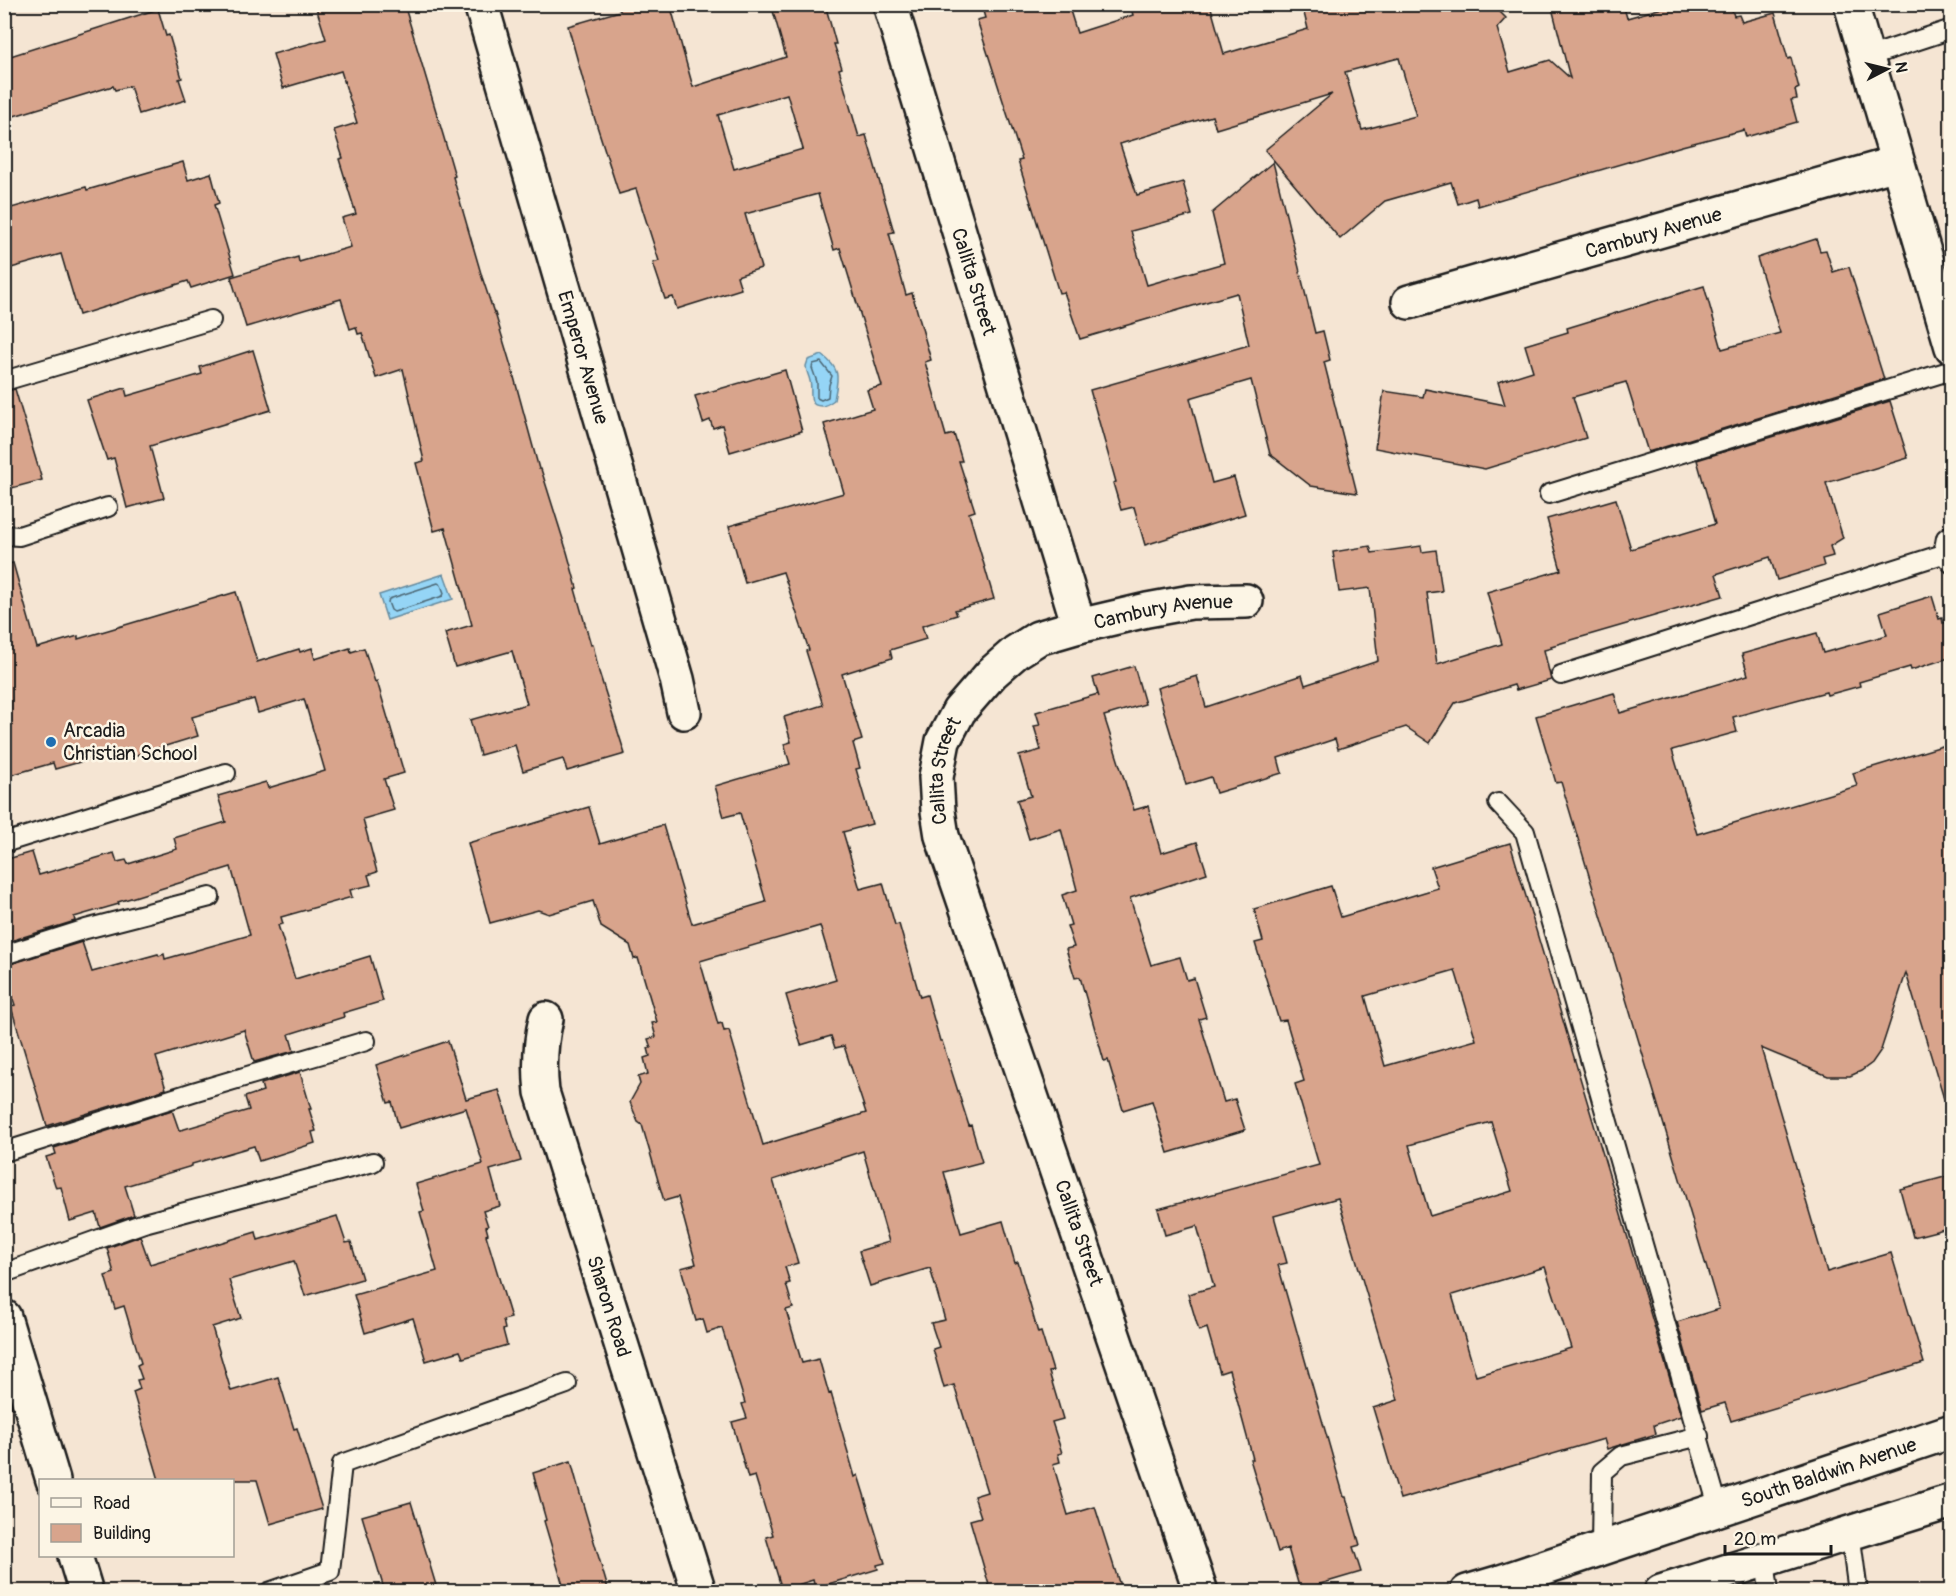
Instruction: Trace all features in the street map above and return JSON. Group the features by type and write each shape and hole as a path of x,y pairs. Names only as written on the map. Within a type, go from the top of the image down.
{"street":[{"name":"Emperor Avenue","path":"481,4 677,679 684,711"},
{"name":"Callita Street","path":"890,4 1079,626 1038,638 1016,652 992,673 959,711 943,741 936,777 942,836 1201,1592"},
{"path":"1851,4 1952,347"},
{"name":"Cambury Avenue","path":"1409,302 1898,163"},
{"name":"Cambury Avenue","path":"1079,626 1191,602 1246,601"},
{"name":"Sharon Road","path":"546,1019 540,1045 539,1067 542,1092 699,1592"},
{"path":"4,1317 53,1479"},
{"name":"South Baldwin Avenue","path":"1467,1592 1952,1431"},
{"path":"1661,1592 1952,1501"},
{"path":"75,1557 86,1592"}],"lane":[{"path":"1867,57 1952,29"},
{"path":"4,381 211,320"},
{"path":"1549,494 1952,370"},
{"path":"4,535 20,536 108,507"},
{"path":"1561,675 1947,559 1946,538 1952,534"},
{"path":"4,843 226,773"},
{"path":"1498,802 1525,832 1719,1510"},
{"path":"4,955 86,929 210,897"},
{"path":"4,1152 193,1092 366,1041"},
{"path":"4,1273 144,1223 373,1162"},
{"path":"269,1592 330,1571 342,1464 567,1384"},
{"path":"1600,1549 1602,1472 1621,1456 1698,1436"},
{"path":"1850,1532 1858,1592"},
{"path":"1765,1559 1769,1592"}],"water":[{"path":"822,355 836,370 837,380 834,400 821,406 813,403 806,366 808,360"},
{"path":"444,574 453,599 387,620 379,595"}],"building":[{"path":"315,4 404,4 482,277 511,366 539,469 541,469 567,552 591,645 593,644 599,672 625,754 567,771 563,759 523,771 515,745 480,755 470,720 527,704 512,651 455,667 445,633 472,625 445,528 434,531 416,463 424,461 403,369 376,378 362,333 358,334 356,327 350,329 341,299 246,327 231,277 298,257 299,262 351,247 342,218 356,214 339,159 343,158 334,130 357,123 341,71 283,88 273,54 326,39"},
{"path":"633,4 670,4 693,87 786,57 771,4 825,4 842,68 839,69 859,137 866,135 894,232 889,233 906,295 912,293 931,360 925,362 946,436 954,434 962,461 959,461 975,511 969,513 994,599 955,610 957,615 922,626 926,639 890,650 892,658 842,674 862,740 853,743 860,768 856,769 872,824 843,832 860,889 883,883 895,925 899,924 920,997 927,995 940,1041 942,1041 982,1162 944,1172 961,1233 1003,1221 1015,1263 1018,1262 1038,1333 1041,1332 1053,1371 1049,1372 1063,1419 1052,1422 1062,1453 1058,1454 1060,1462 1053,1464 1068,1515 1095,1507 1122,1592 991,1592 970,1520 981,1517 974,1496 987,1492 954,1385 944,1388 933,1349 939,1347 931,1323 945,1320 930,1268 870,1286 859,1251 889,1242 863,1151 773,1180 798,1263 785,1267 790,1283 786,1284 793,1308 786,1310 802,1363 819,1359 855,1477 858,1475 885,1563 877,1565 878,1569 815,1588 813,1580 782,1590 766,1537 773,1535 755,1476 748,1478 732,1422 747,1418 742,1404 745,1403 722,1328 707,1333 703,1319 696,1321 681,1268 696,1264 678,1197 664,1201 642,1125 638,1122 630,1102 640,1084 638,1077 648,1074 644,1058 650,1056 648,1048 651,1048 648,1039 656,1037 652,1023 657,1022 638,958 634,959 630,945 601,927 593,901 549,914 538,910 490,923 468,843 589,807 600,844 663,825 692,924 766,902 740,813 724,817 715,786 790,764 784,744 791,742 784,717 823,705 806,651 809,650 783,572 745,583 729,526 844,493 824,424 873,409 867,390 882,386 840,248 834,250 818,194 745,214 761,268 737,276 741,289 677,309 673,297 665,299 653,263 659,261 636,189 619,194 568,26 620,11 620,8","holes":["787,94 803,149 734,169 718,115","820,926 836,980 786,995 801,1045 831,1036 835,1048 844,1046 866,1113 763,1145 729,1030 724,1031 722,1023 718,1024 700,961"]},
{"path":"981,4 1068,4 1077,33 1133,15 1130,4 1210,4 1224,54 1308,29 1303,9 1317,4 1492,4 1506,18 1497,28 1510,72 1550,60 1570,78 1551,4 1623,4 1627,18 1676,4 1730,4 1734,16 1739,15 1742,22 1775,13 1799,88 1795,90 1797,99 1791,100 1797,122 1746,137 1744,130 1682,146 1478,206 1476,198 1458,204 1451,182 1385,201 1340,239 1265,150 1332,94 1216,129 1212,116 1120,144 1137,195 1183,182 1192,215 1131,231 1147,285 1224,263 1212,213 1273,162 1315,333 1323,331 1330,360 1324,362 1357,493 1311,486 1270,454 1251,380 1190,398 1212,483 1234,477 1245,514 1145,545 1134,507 1121,510 1113,483 1116,482 1090,390 1249,345 1237,293 1080,339 1064,292 1059,293 1018,161 1022,160 977,20 985,18","holes":["1399,58 1416,116 1362,130 1345,72"]},
{"path":"158,9 166,36 169,35 186,100 139,114 130,86 115,90 113,86 4,119 4,58"},
{"path":"183,162 188,180 211,173 219,203 214,205 235,274 191,288 188,281 79,315 61,254 4,270 4,210 86,187 87,190"},
{"path":"1816,239 1820,251 1826,250 1833,272 1849,267 1884,379 1648,452 1626,382 1573,397 1586,438 1485,469 1375,448 1384,391 1423,397 1425,389 1505,405 1498,382 1533,371 1525,345 1568,332 1567,328 1704,286 1722,349 1780,333 1757,258"},
{"path":"253,350 271,410 150,446 164,498 127,508 114,458 107,460 87,400 125,388 127,396 202,374 200,367"},
{"path":"785,370 802,431 730,452 722,425 713,428 710,420 703,423 695,396"},
{"path":"15,389 42,480 4,490 4,392"},
{"path":"1890,401 1908,458 1826,483 1843,538 1830,546 1833,556 1822,559 1824,566 1777,580 1770,557 1716,574 1723,596 1551,646 1552,648 1544,650 1551,680 1516,690 1514,685 1455,703 1430,743 1406,727 1338,749 1335,739 1278,758 1282,773 1216,793 1211,777 1186,785 1157,688 1197,676 1206,707 1302,675 1305,685 1378,661 1370,588 1339,592 1333,552 1370,546 1372,553 1421,546 1422,552 1436,550 1442,591 1427,593 1437,664 1502,644 1487,592 1561,570 1547,519 1616,499 1631,549 1715,524 1697,460"},
{"path":"13,563 37,648 78,636 78,639 236,592 257,662 299,649 300,652 312,648 315,659 350,648 351,652 364,648 375,682 377,681 404,773 384,779 394,810 363,819 377,872 368,875 371,885 350,890 352,897 281,917 283,924 278,925 295,979 370,956 383,1001 343,1013 344,1017 289,1034 294,1051 254,1062 244,1030 156,1057 166,1089 47,1126 11,1007 15,1005 4,966 82,942 92,972 158,954 159,956 164,954 165,959 250,935 231,867 118,902 119,904 74,917 75,921 4,943 4,860 32,852 39,875 114,853 117,862 126,860 128,864 177,849 174,838 226,822 218,796 266,782 268,788 325,771 304,699 258,713 254,699 192,717 198,736 133,756 130,748 55,769 53,763 4,777 4,565"},
{"path":"1932,596 1939,619 1942,618 1943,623 1952,621 1952,657 1911,670 1910,667 1859,682 1860,686 1827,695 1826,692 1733,717 1737,732 1672,750 1697,834 1857,786 1853,773 1952,743 1952,1098 1944,1099 1906,973 1881,1050 1872,1063 1861,1071 1850,1076 1828,1076 1761,1048 1827,1272 1891,1253 1924,1363 1731,1421 1725,1403 1702,1410 1677,1322 1719,1309 1561,782 1556,783 1536,716 1614,693 1620,713 1748,675 1742,654 1817,633 1823,653 1887,635 1880,612"},
{"path":"1134,666 1145,704 1104,716 1134,810 1148,806 1161,853 1197,842 1207,873 1130,898 1151,965 1180,957 1187,980 1194,978 1206,1017 1199,1019 1224,1102 1235,1099 1245,1130 1168,1153 1152,1101 1123,1110 1108,1060 1104,1061 1080,977 1075,978 1066,949 1074,947 1067,926 1071,925 1062,895 1077,890 1061,829 1029,839 1017,800 1031,796 1019,756 1041,750 1034,726 1040,725 1036,712 1098,694 1099,697 1093,678"},
{"path":"1510,843 1681,1416 1654,1425 1656,1434 1607,1449 1604,1439 1400,1499 1373,1408 1398,1400 1338,1198 1274,1216 1287,1263 1278,1265 1344,1497 1346,1497 1360,1545 1353,1547 1361,1572 1300,1590 1288,1548 1278,1552 1250,1459 1253,1459 1229,1370 1220,1373 1207,1328 1199,1331 1188,1294 1214,1287 1197,1226 1165,1235 1158,1209 1319,1165 1295,1084 1304,1081 1286,1020 1279,1021 1255,943 1263,941 1254,909 1331,886 1341,917 1438,888 1431,867","holes":["1455,970 1476,1040 1385,1066 1365,996","1491,1122 1512,1191 1430,1216 1409,1145","1545,1267 1571,1348 1476,1376 1452,1295"]},
{"path":"448,1041 466,1099 499,1090 521,1161 490,1170 500,1206 483,1211 488,1226 486,1235 511,1318 503,1320 507,1345 463,1358 460,1351 426,1361 413,1318 365,1333 354,1295 437,1271 420,1212 424,1211 416,1184 483,1164 466,1108 399,1128 392,1102 388,1103 376,1065"},
{"path":"300,1072 316,1131 312,1132 315,1143 259,1161 254,1146 192,1164 192,1166 125,1186 134,1215 100,1227 96,1213 70,1221 61,1187 56,1188 46,1157 56,1154 54,1148 172,1110 179,1130 181,1130 249,1110 245,1097 263,1091 261,1084"},
{"path":"1952,1175 1952,1227 1913,1237 1900,1189"},
{"path":"337,1216 346,1243 351,1242 362,1279 305,1296 294,1261 229,1280 241,1318 212,1327 231,1391 278,1377 294,1429 297,1428 322,1509 270,1524 257,1480 159,1479 133,1392 140,1389 137,1380 142,1379 137,1365 141,1363 124,1306 115,1309 105,1276 114,1273 107,1248 140,1236 150,1264 256,1232 258,1240"},
{"path":"571,1461 609,1592 565,1592 544,1521 546,1520 533,1473"},
{"path":"411,1502 438,1592 385,1592 362,1516"}],"place":[{"name":"Arcadia Christian School","path":"51,742"}]}
